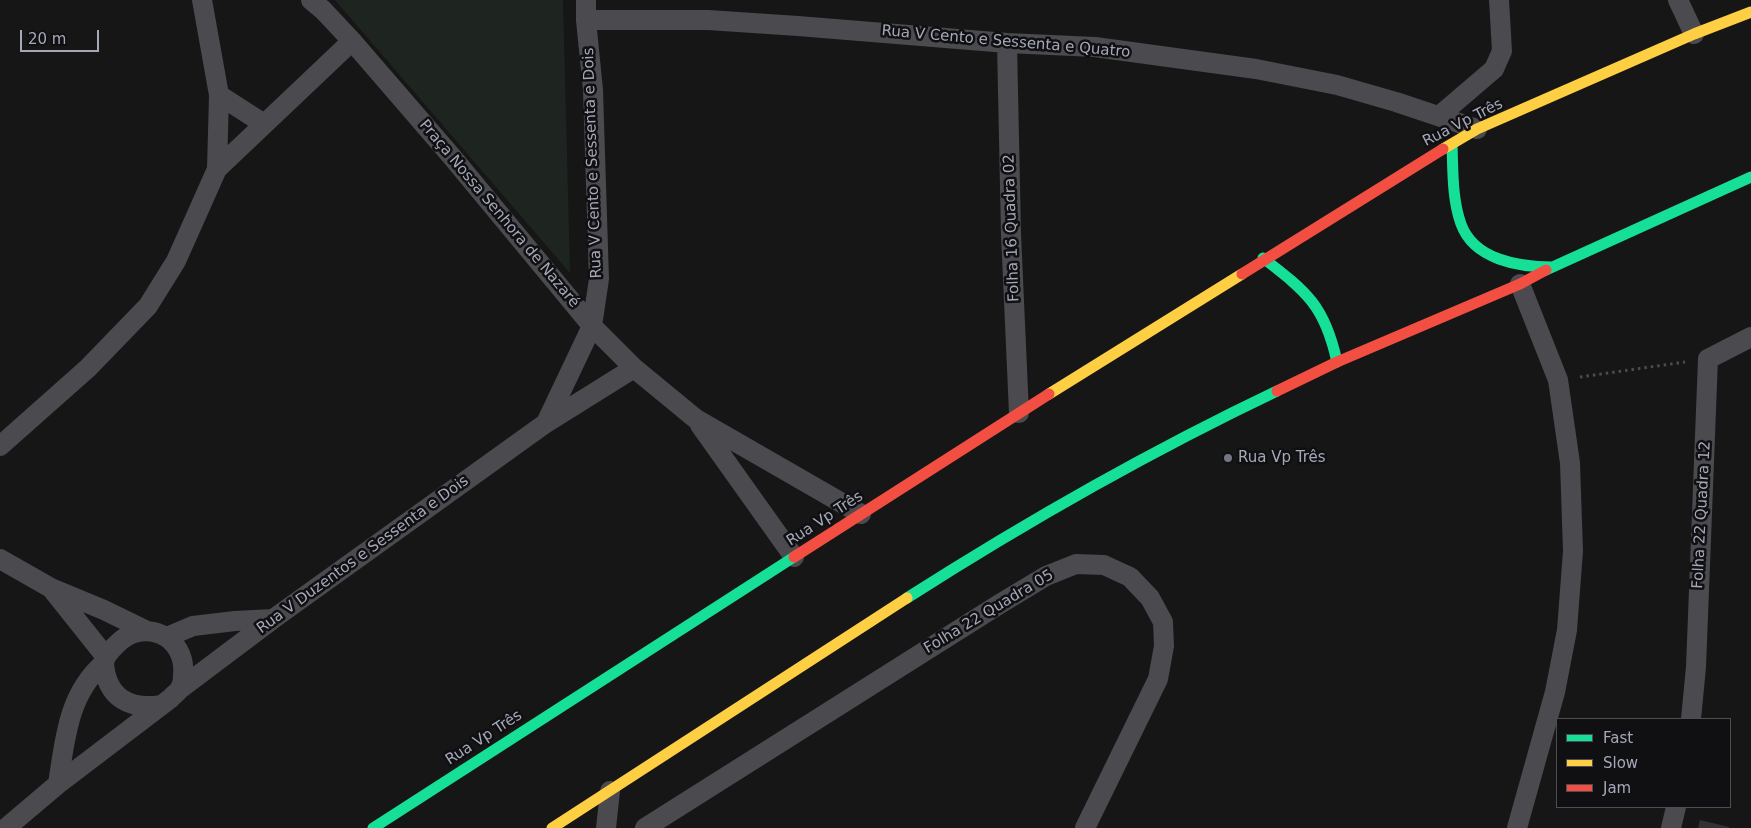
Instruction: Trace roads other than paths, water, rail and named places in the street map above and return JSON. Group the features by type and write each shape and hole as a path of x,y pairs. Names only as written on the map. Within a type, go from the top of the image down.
{"main road":[{"name":"Rua Vp Três","path":"373,828 1262,258 1477,129 1694,34 1751,12"},
{"path":"1452,144 1455,198 1461,226 1479,247 1494,258 1517,265 1552,268"},
{"path":"552,828 809,660 995,542 1205,425 1337,362 1520,284 1751,177"},
{"path":"1262,258 1297,284 1324,317 1333,340 1337,362"}],"street":[{"path":"202,0 218,95 217,169"},
{"name":"Praça Nossa Senhora de Nazaré","path":"311,0 352,41 454,158 592,326 634,368 696,419 861,514"},
{"path":"1438,116 1494,69 1502,51 1499,0"},
{"path":"1678,0 1694,34"},
{"name":"Rua V Cento e Sessenta e Quatro","path":"586,10 1007,43 1095,47 1256,70 1337,85 1477,129"},
{"name":"Rua V Cento e Sessenta e Dois","path":"586,10 593,90 598,215 599,279 592,326"},
{"path":"0,446 88,368 148,306 176,261 217,169 352,41"},
{"name":"Folha 16 Quadra 02","path":"1007,43 1011,234 1019,413"},
{"path":"218,95 264,124"},
{"path":"1517,828 1555,692 1567,630 1573,551 1570,463 1558,380 1520,284"},
{"name":"Rua V Duzentos e Sessenta e Dois","path":"546,423 592,326"},
{"name":"Folha 22 Quadra 12","path":"1691,718 1696,667 1708,359 1751,337"},
{"name":"Rua V Duzentos e Sessenta e Dois","path":"6,828 58,784 273,619 546,423 634,368"},
{"name":"Praça Nossa Senhora de Nazaré","path":"696,419 794,557"},
{"path":"0,559 51,588 104,610 145,630 167,637 175,644 184,666 171,697 147,707 134,706 122,700 113,690 105,660 51,588"},
{"name":"Folha 22 Quadra 05","path":"645,828 998,604 1046,576 1076,564 1104,565 1130,577 1150,598 1163,622 1164,646 1158,679 1085,828"},
{"path":"167,637 194,626 273,619"},
{"path":"58,784 65,739 75,702 86,681 122,638 133,632 145,630"},
{"path":"606,828 610,791"},
{"path":"1672,828 1676,808"}],"place":[{"name":"Rua Vp Três","path":"1228,458"}]}
